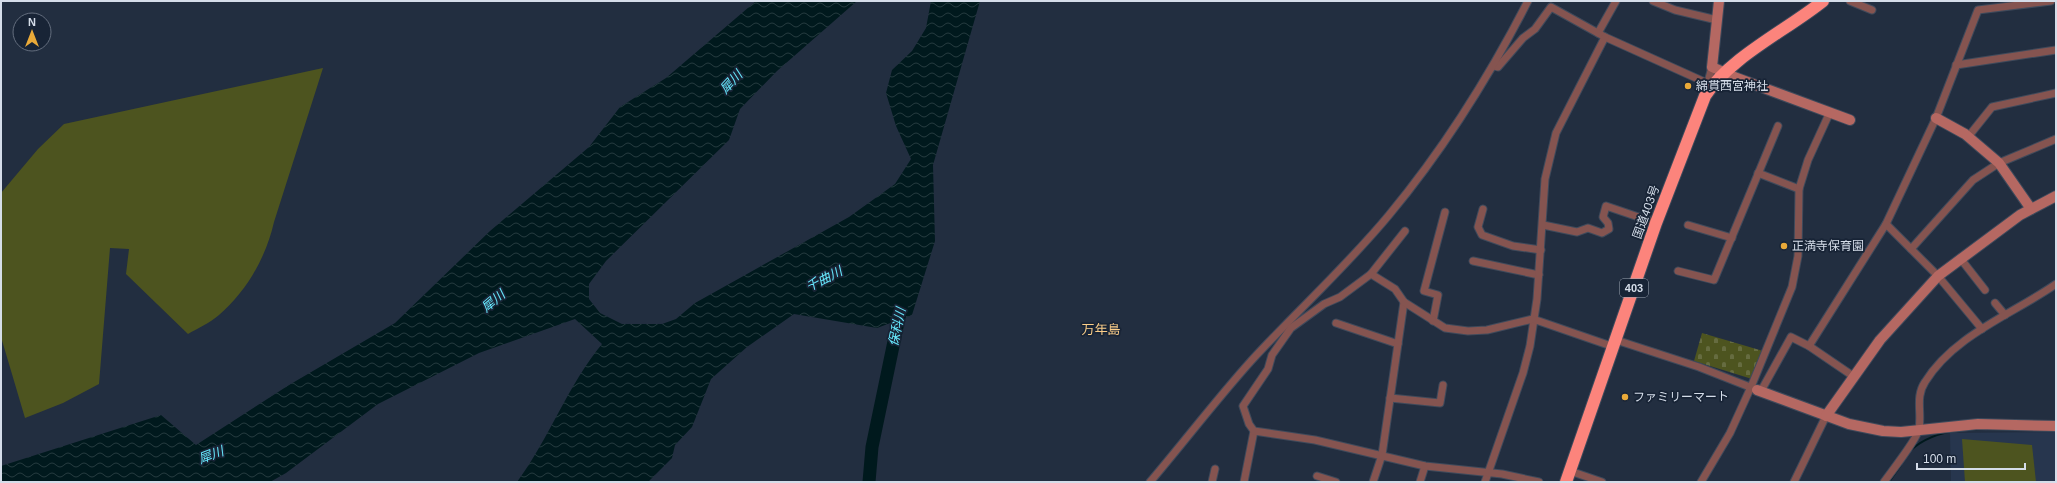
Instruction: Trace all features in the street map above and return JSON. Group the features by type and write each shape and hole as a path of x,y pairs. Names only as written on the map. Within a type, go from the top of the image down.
{"highway":[{"name":"国道403号","path":"1568,476 1656,223 1705,96 1712,85 1725,72 1823,1"}],"street":[{"path":"1150,482 1251,362 1289,326 1388,216 1443,143 1494,66 1528,1"},
{"path":"1598,33 1616,1"},
{"path":"1653,1 1675,10 1717,20"},
{"path":"1705,96 1712,67 1719,1"},
{"path":"1850,1 1872,10"},
{"path":"1809,346 1886,224 1936,118 1978,10 2019,3 2051,1"},
{"path":"1494,66 1498,67 1523,38 1535,29 1551,7 1605,37 1707,83"},
{"path":"1485,482 1523,373 1530,346 1539,275 1545,180 1556,133 1605,37"},
{"path":"1956,65 2056,50"},
{"path":"1712,67 1850,120"},
{"path":"1968,137 1992,107 2056,93"},
{"path":"1756,389 1792,287 1798,256 1799,189 1808,160 1830,112"},
{"path":"1936,118 1968,137 1999,163 2031,209"},
{"path":"1678,271 1714,280 1778,126"},
{"path":"1911,249 1973,180 1999,163 2056,139"},
{"path":"1758,173 1799,189"},
{"path":"1794,482 1826,416 1853,376 1880,340 1938,276 2020,214 2056,196"},
{"path":"1543,225 1577,232 1588,228 1602,233 1609,230 1608,223 1603,217 1606,206 1656,223"},
{"path":"1483,209 1478,228 1482,235 1513,246 1541,250"},
{"path":"1433,321 1438,295 1424,291 1445,212"},
{"path":"1886,224 1938,276 1982,329"},
{"path":"1688,225 1732,238"},
{"path":"1405,231 1371,274 1340,297 1324,304 1289,326 1272,355 1268,369 1243,406 1249,424 1254,431 1315,440 1382,454 1425,466 1489,472 1538,482"},
{"path":"1960,258 1985,290"},
{"path":"1473,261 1539,275"},
{"path":"1371,274 1395,289 1404,302 1445,328 1468,331 1487,330 1533,319 1615,344 1699,367 1849,424 1883,431 1901,432 1978,424 2056,426"},
{"path":"1884,482 1919,430 1919,394 1925,382 1936,367 1957,347 1982,329 2056,284"},
{"path":"1373,482 1382,454 1404,302"},
{"path":"1995,303 2005,315"},
{"path":"1336,323 1398,344"},
{"path":"1701,482 1756,389 1791,337 1809,346 1853,376"},
{"path":"1390,398 1440,403 1443,385"},
{"path":"1244,482 1254,431"},
{"path":"1420,482 1425,466"},
{"path":"1212,482 1215,469"},
{"path":"1317,476 1336,482"},
{"path":"1568,476 1602,482"}],"shaded area":[{"path":"2056,432 2056,482 1951,482 1950,433"}],"green space":[{"path":"323,68 266,248 247,284 229,306 208,323 188,334 126,274 129,249 110,248 99,384 63,403 25,418 1,337 1,193 38,149 64,124"},
{"path":"1702,333 1763,351 1752,379 1694,361"},
{"path":"1962,439 2032,445 2036,482 1965,482"}],"water":[{"path":"756,1 857,1 777,71 740,109 729,140 606,261 589,284 589,299 600,313 622,324 662,324 676,319 695,303 849,217 895,184 911,159 896,126 886,93 892,70 912,51 926,28 931,1 980,1 933,165 935,241 912,315 877,328 794,314 747,347 711,379 692,427 675,445 672,458 648,482 517,482 539,448 579,377 602,344 575,319 479,353 378,404 286,473 270,482 1,482 1,466 161,415 196,445 289,385 395,323 490,231 589,147 620,107 666,78"}],"waterway":[{"name":"保科川","path":"869,482 872,447 902,303"},
{"path":"1911,450 1924,441 1939,434 1955,431 1972,429 2038,430"},
{"path":"1889,482 1901,465"}],"place":[{"name":"綿貫西宮神社","path":"1688,86"},
{"name":"正満寺保育園","path":"1784,246"},
{"name":"ファミリーマート","path":"1625,397"}],"district":[{"name":"万年島","path":"1101,329"}],"water label":[{"name":"犀川","path":"731,82"},
{"name":"千曲川","path":"824,279"},
{"name":"犀川","path":"493,301"},
{"name":"犀川","path":"211,455"}]}
